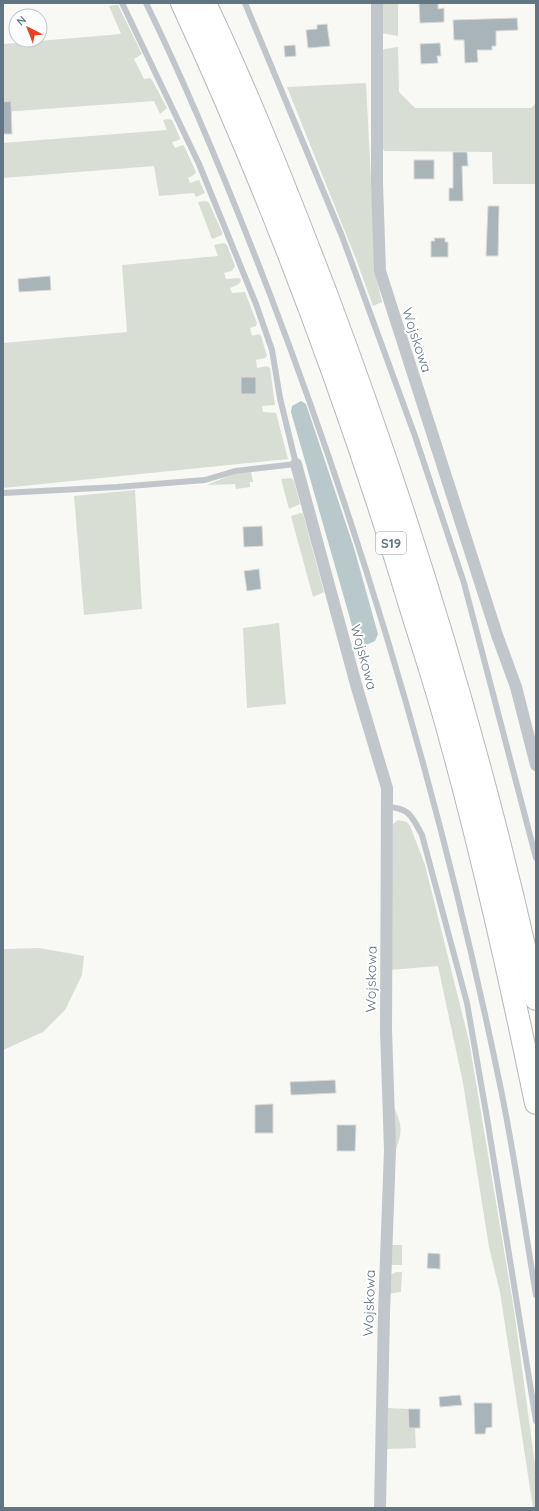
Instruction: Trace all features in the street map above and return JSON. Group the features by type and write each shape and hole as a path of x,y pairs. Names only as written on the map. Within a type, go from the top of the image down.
{"highway":[{"name":"S19","path":"182,3 242,138 286,249 324,347 383,518 450,736 465,792 494,907 536,1103"},
{"name":"S19","path":"205,3 256,118 305,239 347,348 388,467 418,559 469,729 500,847 536,999"}],"street":[{"name":"Wojskowa","path":"377,3 376,168 380,271 497,635 516,687 536,765"},
{"name":"Wojskowa","path":"296,464 357,688 386,780 388,807 386,1030 390,1150 384,1313 380,1508"}],"lane":[{"path":"3,493 117,487 205,480 235,471 296,464 280,398 272,350 259,311 199,164 122,3"},
{"path":"146,3 239,215 286,336 313,410 394,656 448,855 471,953 499,1083 536,1295"},
{"path":"245,3 342,236 415,436 464,583 536,858"},
{"path":"388,807 398,808 410,814 422,835 466,1003 490,1133 536,1421"}],"shaded area":[{"path":"380,3 398,3 398,36 381,33"},
{"path":"118,5 142,54 134,59 144,79 150,78 152,80 167,108 160,114 154,101 3,112 3,44 8,44 8,48 48,48 48,40 121,34 109,6"},
{"path":"398,47 399,92 415,108 531,108 536,103 536,184 493,184 492,152 384,151 382,147 381,52 384,49"},
{"path":"366,83 376,277 382,302 373,306 356,259 287,87"},
{"path":"163,120 172,120 180,138 179,140 172,142 175,148 183,145 196,172 188,178 190,183 199,180 205,193 196,197 194,193 159,196 154,166 3,178 3,143 167,130"},
{"path":"206,201 209,203 222,232 222,235 212,239 198,202"},
{"path":"224,243 227,245 235,266 232,271 224,273 226,279 239,278 241,280 239,284 230,288 232,293 245,292 257,323 256,326 250,328 252,336 259,334 261,336 267,356 256,360 257,368 267,366 270,368 275,405 262,406 263,412 276,413 288,459 3,488 3,343 127,332 122,265 218,256 214,245"},
{"path":"301,401 306,404 354,548 378,634 375,641 366,645 355,636 291,412 292,406"},
{"path":"251,472 253,482 250,482 250,487 236,489 235,484 207,485 233,474"},
{"path":"291,478 294,481 300,504 289,509 281,479"},
{"path":"135,490 142,609 84,615 74,496"},
{"path":"301,513 303,514 324,592 313,597 291,516"},
{"path":"279,623 286,704 247,708 243,628"},
{"path":"398,820 407,822 410,826 425,865 469,1041 514,1310 536,1472 536,1508 533,1508 500,1292 489,1247 463,1083 438,966 390,970 393,824"},
{"path":"39,948 84,956 82,975 65,1010 43,1032 3,1050 3,949"},
{"path":"393,1105 399,1120 400,1138 393,1159"},
{"path":"391,1245 402,1245 402,1265 390,1265"},
{"path":"396,1272 402,1272 401,1292 388,1294 389,1276"},
{"path":"388,1408 408,1409 409,1428 415,1428 416,1448 386,1449"}],"building":[{"path":"419,3 438,3 438,9 444,8 444,22 420,23"},
{"path":"517,18 518,30 496,31 496,46 492,46 492,50 477,50 478,62 465,63 464,40 454,40 453,20"},
{"path":"327,24 330,46 308,48 306,30 317,29 317,25"},
{"path":"440,43 441,56 437,56 438,63 421,64 420,44"},
{"path":"295,45 296,56 285,57 284,46"},
{"path":"11,101 12,134 3,134 3,102"},
{"path":"453,152 467,152 468,166 462,166 463,201 449,201 449,188 453,188"},
{"path":"414,160 434,160 434,179 414,179"},
{"path":"488,206 499,206 498,256 486,256"},
{"path":"434,238 445,238 445,242 448,242 448,257 431,257 431,241 435,241"},
{"path":"50,276 51,290 19,292 18,279"},
{"path":"241,377 256,377 256,394 241,394"},
{"path":"262,526 263,546 244,547 243,527"},
{"path":"259,569 261,589 247,591 244,571"},
{"path":"335,1080 336,1093 291,1095 290,1082"},
{"path":"273,1104 273,1133 255,1133 255,1105"},
{"path":"337,1125 356,1125 355,1151 337,1151"},
{"path":"428,1253 440,1254 440,1269 427,1268"},
{"path":"460,1395 462,1405 440,1407 439,1397"},
{"path":"474,1403 492,1403 492,1427 486,1428 485,1434 475,1434"},
{"path":"408,1409 420,1409 420,1428 409,1428"}]}
